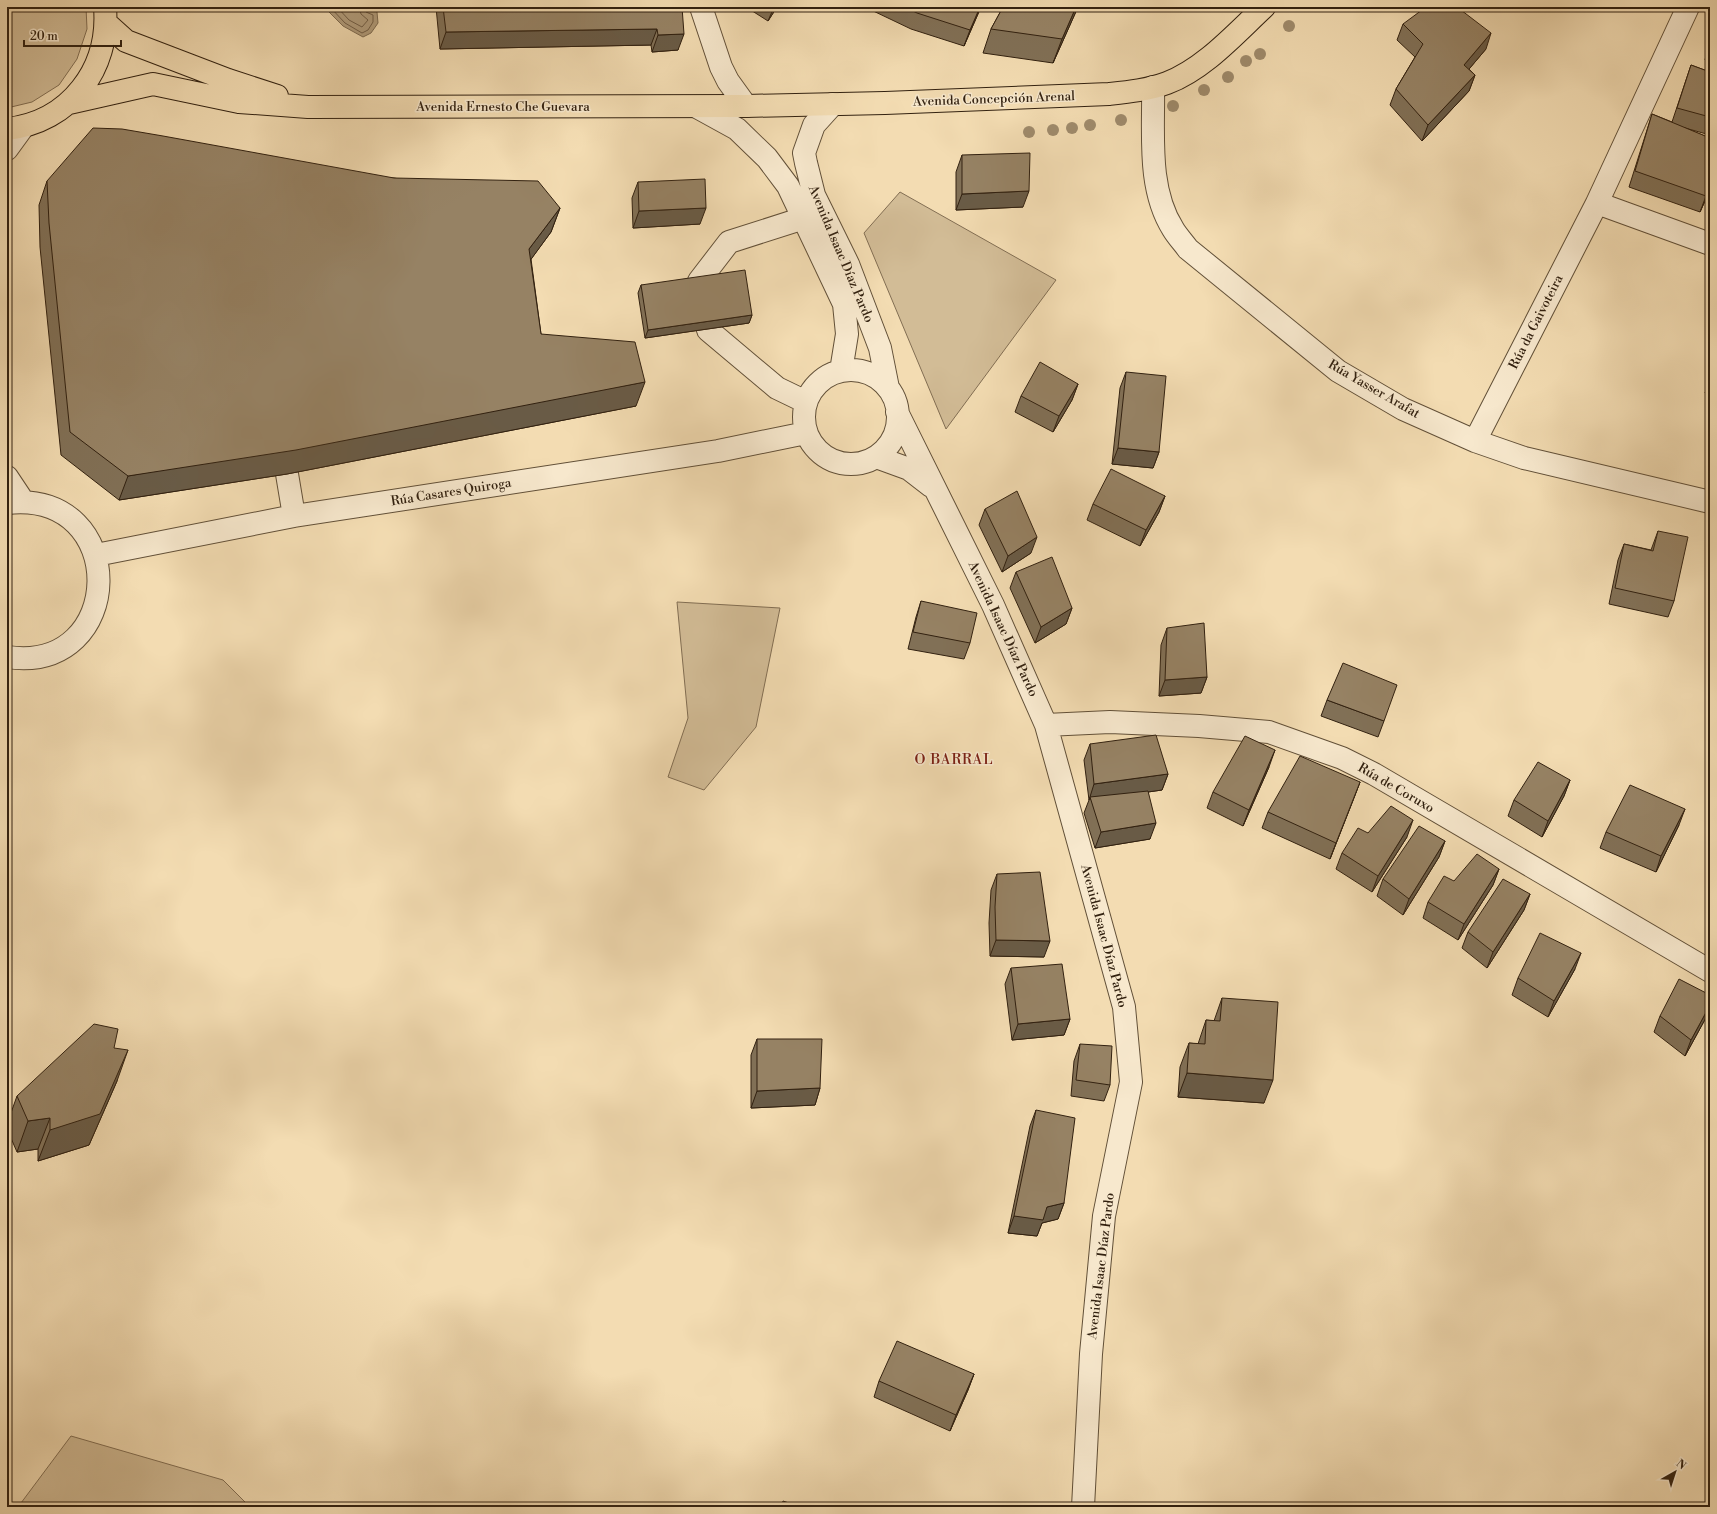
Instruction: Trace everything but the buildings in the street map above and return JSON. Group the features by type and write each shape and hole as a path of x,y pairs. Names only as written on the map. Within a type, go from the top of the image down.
{"main road":[{"name":"Avenida Concepción Arenal","path":"697,107 833,104 1109,94 1153,87 1167,83 1195,67 1224,44 1264,7"},
{"path":"15,128 47,118 69,103 88,80 101,53 105,15"},
{"name":"Avenida Ernesto Che Guevara","path":"105,15 126,41 228,80 308,107"},
{"name":"Avenida Ernesto Che Guevara","path":"69,103 153,84 239,102 308,107 697,107"}],"street":[{"path":"701,7 721,67 728,81 746,106"},
{"name":"Rúa da Gaivoteira","path":"1475,441 1597,203 1688,7"},
{"name":"Rúa Yasser Arafat","path":"1153,87 1156,178 1162,206 1172,228 1188,249 1338,371 1403,409 1475,441 1524,458 1710,502"},
{"name":"Avenida Isaac Díaz Pardo","path":"833,104 814,125 804,153 814,195 848,264 880,348 888,388"},
{"name":"Avenida Isaac Díaz Pardo","path":"697,107 738,129 767,158 788,186 844,304 847,334 841,371"},
{"path":"7,149 15,128"},
{"path":"1597,203 1710,244"},
{"path":"804,218 729,242 699,281 708,330 777,388 806,402"},
{"path":"857,370 874,376 888,388 894,399 898,424 894,436 888,446 876,457 860,463 849,464 827,459 814,448 806,433 803,418 806,402 814,388 826,377 841,371 857,370"},
{"name":"Avenida Isaac Díaz Pardo","path":"897,412 993,604 1046,725 1124,1006 1131,1082 1104,1216 1091,1354 1083,1507"},
{"name":"Rúa Casares Quiroga","path":"96,555 294,516 718,451 806,433"},
{"path":"876,457 909,469 934,488"},
{"path":"287,474 294,516"},
{"path":"7,477 15,502 47,506 68,517 85,534 96,555 100,579 97,604 86,626 69,643 48,655 23,659 7,657"},
{"name":"Rúa de Coruxo","path":"1046,725 1110,722 1199,726 1269,732 1342,758 1374,774 1710,971"}],"shaded area":[{"path":"7,7 86,7 87,29 77,59 59,85 32,102 7,108"},
{"path":"900,192 1056,280 946,429 864,233"},
{"path":"677,602 780,608 756,727 704,790 668,777 688,718"},
{"path":"71,1436 223,1480 250,1507 18,1507"}],"water":[{"path":"324,7 366,7 377,12 378,23 371,33 363,37 343,26"}],"district":[{"name":"O BARRAL","path":"954,760"}]}
